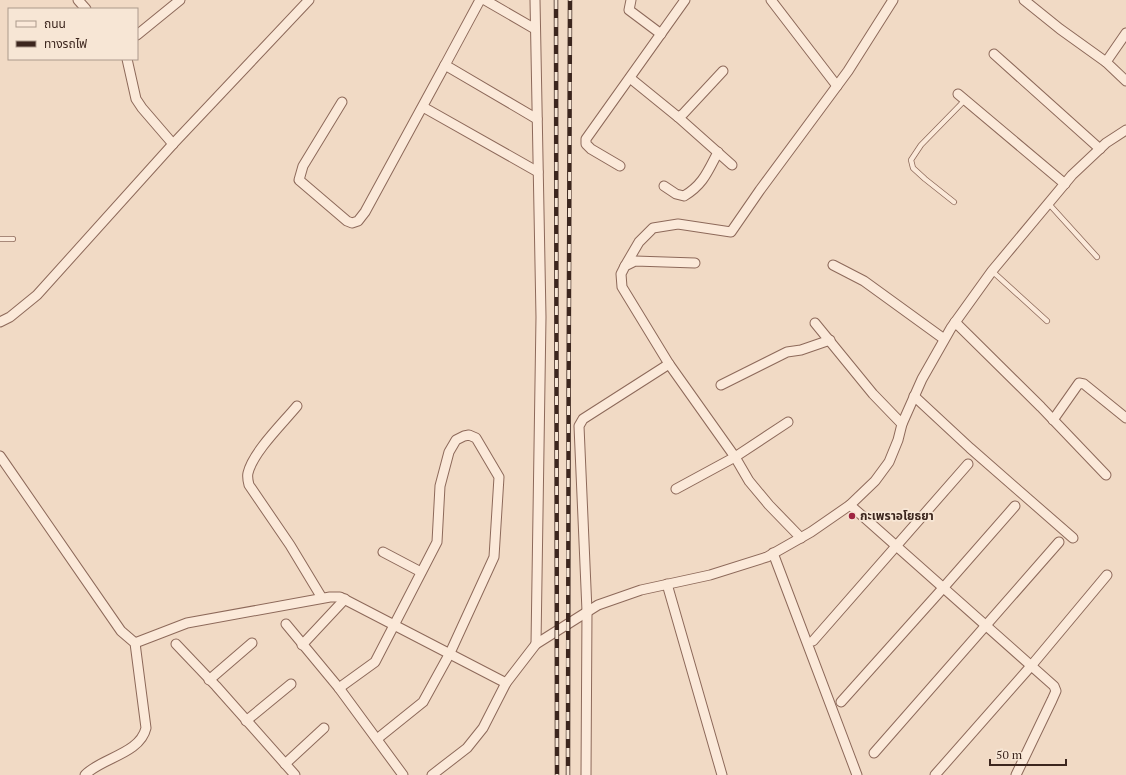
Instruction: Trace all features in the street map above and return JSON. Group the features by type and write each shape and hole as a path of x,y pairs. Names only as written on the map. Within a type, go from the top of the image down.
{"street":[{"path":"78,0 85,8"},
{"path":"138,34 180,0"},
{"path":"0,322 10,317 37,295 173,144 309,0"},
{"path":"342,102 303,166 299,180 347,221 352,223 358,221 365,212 480,0"},
{"path":"485,0 535,29"},
{"path":"535,0 542,317 536,644"},
{"path":"631,0 629,10 661,34"},
{"path":"620,166 591,149 586,144 586,140 685,0"},
{"path":"771,0 838,86"},
{"path":"801,538 749,481 735,457 670,364 622,287 621,274 639,242 653,228 678,224 731,232 760,190 838,86 893,0"},
{"path":"1024,0 1060,29 1106,62 1126,81"},
{"path":"1106,62 1126,33"},
{"path":"994,54 1100,149"},
{"path":"127,60 136,99 173,144"},
{"path":"445,65 537,119"},
{"path":"678,117 683,114 723,71"},
{"path":"630,78 678,117 732,165"},
{"path":"961,97 1065,184"},
{"path":"423,107 538,172"},
{"path":"432,775 467,748 483,728 506,683 536,644 587,611 598,605 641,590 710,575 766,557 801,538 850,505 875,481 889,462 898,440 902,424 922,379 955,322 992,271 1065,184 1106,143 1126,130"},
{"path":"664,186 676,194 684,196 693,190 705,177 718,152"},
{"path":"626,266 635,261 695,264"},
{"path":"833,265 864,281 944,339"},
{"path":"955,322 1054,420 1106,476"},
{"path":"815,323 873,394 902,424"},
{"path":"721,385 787,352 801,350 830,340"},
{"path":"586,775 587,611 579,426 581,421 589,414 670,364"},
{"path":"1054,420 1079,383 1084,384 1126,418"},
{"path":"914,396 1072,538"},
{"path":"297,406 258,452 248,471 247,477 250,485 290,545 322,598"},
{"path":"676,489 735,457 788,422"},
{"path":"340,688 375,662 436,542 440,486 449,452 456,440 469,435 476,438 498,477 494,557 450,654 423,702 377,739"},
{"path":"0,456 121,631 135,643 146,728 144,734 138,743 85,775"},
{"path":"813,641 968,464"},
{"path":"850,505 1054,686 1056,691 1016,775"},
{"path":"841,702 944,588 1015,506"},
{"path":"874,753 1059,542"},
{"path":"383,552 421,572"},
{"path":"773,553 857,775"},
{"path":"936,775 1031,666 1107,575"},
{"path":"667,584 722,775"},
{"path":"135,643 187,623 322,598 340,597 506,683"},
{"path":"302,645 345,599"},
{"path":"286,624 302,645 340,688 403,775"},
{"path":"209,680 252,643"},
{"path":"176,644 216,686 295,775"},
{"path":"246,721 291,684"},
{"path":"285,764 324,728"}],"lane":[{"path":"954,202 913,168 911,160 921,145 961,97"},
{"path":"1049,204 1097,257"},
{"path":"0,239 13,239"},
{"path":"992,271 1048,321"}],"railway":[{"path":"556,0 557,775"},
{"path":"568,775 570,0"}],"place":[{"name":"กะเพราอโยธยา","path":"852,516"}]}
